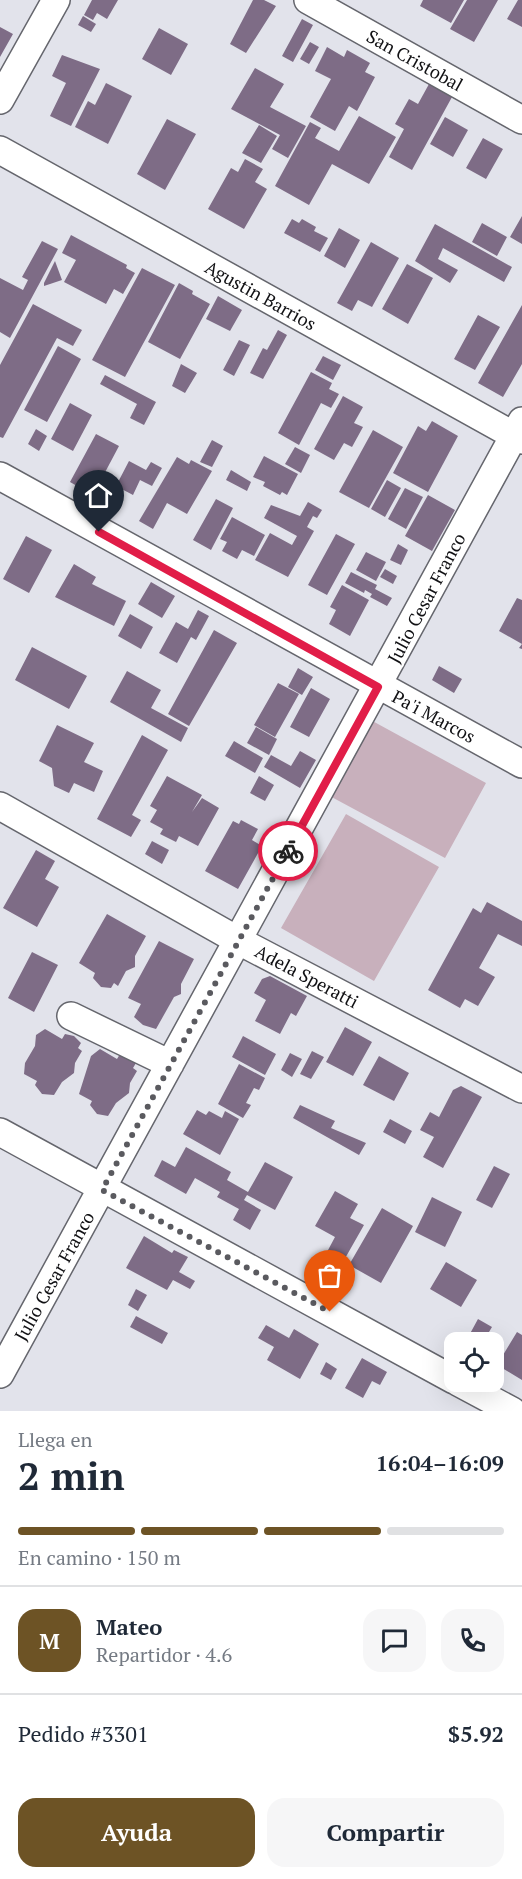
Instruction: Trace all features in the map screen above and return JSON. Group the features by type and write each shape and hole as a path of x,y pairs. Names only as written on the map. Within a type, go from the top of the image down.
{"street":[{"path":"0,100 56,0"},
{"name":"San Cristobal","path":"308,0 522,120"},
{"name":"Agustin Barrios","path":"0,150 519,432"},
{"name":"Julio Cesar Franco","path":"0,1374 519,432"},
{"name":"Pa'i Marcos","path":"0,476 378,687 522,764"},
{"name":"Adela Speratti","path":"0,806 239,941 522,1089"},
{"path":"71,1016 170,1064"},
{"path":"0,1132 102,1190 444,1375"},
{"path":"477,1392 513,1411"}],"shaded area":[{"path":"367,718 486,783 445,858 326,794"},
{"path":"346,814 439,867 374,981 281,928"}],"building":[{"path":"92,0 118,0 107,19 97,13 93,20 84,15"},
{"path":"253,0 264,0 276,6 246,53 230,44"},
{"path":"423,0 464,0 451,23 420,6"},
{"path":"467,0 498,0 474,42 450,29"},
{"path":"518,0 522,0 522,27 507,19"},
{"path":"83,16 96,24 91,32 78,25"},
{"path":"302,19 313,25 293,62 282,56"},
{"path":"0,27 13,34 0,57"},
{"path":"159,28 188,44 171,75 142,59"},
{"path":"310,42 319,47 309,64 300,59"},
{"path":"327,47 344,57 347,50 370,63 365,72 375,77 357,111 349,106 335,131 310,117 331,79 315,71"},
{"path":"62,55 100,69 71,126 50,116 66,83 52,76"},
{"path":"255,68 284,84 270,107 306,126 288,158 272,149 280,135 231,109"},
{"path":"106,83 132,96 108,144 75,127 88,101 95,105"},
{"path":"429,84 452,97 412,170 389,157 404,129 395,124 409,99 418,104"},
{"path":"359,116 396,137 369,184 332,164 309,205 275,186 310,122 321,128 315,138 339,151"},
{"path":"445,117 468,130 453,157 430,144"},
{"path":"167,119 196,134 165,190 137,174"},
{"path":"259,125 277,136 261,163 242,153"},
{"path":"483,138 503,149 486,179 466,168"},
{"path":"245,159 263,169 255,182 267,189 244,229 208,209 231,168 238,172"},
{"path":"522,216 522,244 510,237"},
{"path":"292,219 299,223 302,219 316,227 314,231 328,238 320,252 284,233"},
{"path":"482,223 507,237 497,256 472,242"},
{"path":"435,224 512,267 504,282 443,248 438,259 458,270 450,283 415,261"},
{"path":"339,228 360,240 345,268 324,256"},
{"path":"71,235 127,265 126,268 135,273 123,294 114,289 106,304 64,282 76,260 62,253"},
{"path":"42,241 58,249 10,338 0,332 0,278 23,290 28,280 22,277"},
{"path":"371,242 399,258 372,307 358,300 352,311 337,303"},
{"path":"55,261 62,280 44,286 44,283"},
{"path":"407,264 433,278 408,324 382,309"},
{"path":"142,268 175,285 125,377 92,360"},
{"path":"179,283 193,291 192,294 210,304 180,359 148,342"},
{"path":"218,296 242,310 230,331 206,319"},
{"path":"33,304 82,330 73,346 57,338 3,438 0,437 0,365"},
{"path":"522,305 522,364 503,397 478,383"},
{"path":"478,315 500,327 475,370 454,359"},
{"path":"278,330 287,335 263,379 250,373 263,348 267,350"},
{"path":"239,340 250,345 234,376 223,370"},
{"path":"58,346 81,359 47,422 24,410"},
{"path":"323,356 341,365 333,380 315,370"},
{"path":"181,364 197,373 185,393 172,386"},
{"path":"311,372 332,383 329,389 339,394 331,408 321,403 299,445 278,433"},
{"path":"105,375 156,402 144,425 130,418 137,404 100,384"},
{"path":"343,396 363,407 354,423 363,427 352,447 344,443 334,460 314,449"},
{"path":"70,403 92,415 73,451 51,439"},
{"path":"432,421 458,436 428,492 393,473 418,426 426,431"},
{"path":"36,429 47,436 39,451 28,444"},
{"path":"373,430 403,447 369,508 339,492"},
{"path":"96,434 119,446 93,495 70,482"},
{"path":"212,440 223,446 212,467 200,462"},
{"path":"295,447 310,455 301,473 285,464"},
{"path":"264,456 298,474 287,495 282,492 280,495 263,486 265,482 253,477"},
{"path":"177,457 189,464 191,460 212,471 187,514 167,503 153,529 139,521"},
{"path":"129,461 146,470 151,462 162,468 152,486 140,480 133,495 116,486"},
{"path":"231,470 251,482 247,491 226,480"},
{"path":"387,480 401,488 385,517 371,509"},
{"path":"405,488 423,497 406,529 388,519"},
{"path":"428,495 455,510 432,551 405,536"},
{"path":"216,499 233,508 211,550 193,540"},
{"path":"308,502 322,510 317,518 313,516 307,527 314,531 288,577 255,560 270,533 292,545 297,536 264,518 271,505 300,516"},
{"path":"232,517 265,535 254,556 242,550 237,559 222,551 227,542 220,539"},
{"path":"336,534 355,544 327,595 308,585"},
{"path":"26,536 52,550 29,593 3,579"},
{"path":"398,544 408,550 401,565 390,560"},
{"path":"366,552 386,562 376,581 356,570"},
{"path":"74,564 96,577 92,584 126,601 114,626 55,597"},
{"path":"385,569 397,576 393,584 380,577"},
{"path":"351,572 377,585 375,589 392,598 387,606 370,597 372,594 365,590 364,593 345,583"},
{"path":"151,582 175,596 162,618 138,604"},
{"path":"342,585 369,600 350,636 329,624 336,610 330,607"},
{"path":"517,598 522,600 522,644 499,631"},
{"path":"198,610 209,616 196,640 191,637 177,663 159,653 176,622 188,629"},
{"path":"130,614 153,627 141,649 118,636"},
{"path":"214,630 237,643 189,726 168,714"},
{"path":"32,647 87,676 69,709 15,680"},
{"path":"439,666 462,679 454,693 432,680"},
{"path":"298,668 313,677 302,695 288,687"},
{"path":"127,671 161,690 151,708 188,728 181,742 110,702"},
{"path":"278,683 299,694 275,737 254,725"},
{"path":"311,688 330,699 309,737 290,727"},
{"path":"57,725 94,743 84,762 103,771 94,792 74,783 69,793 54,786 52,768 39,761"},
{"path":"256,727 277,739 269,755 247,743"},
{"path":"142,735 168,750 132,815 141,820 131,837 97,819"},
{"path":"234,741 263,758 255,773 225,756"},
{"path":"300,751 316,760 300,788 264,767 271,755 291,766"},
{"path":"167,776 202,795 192,812 202,798 219,808 198,846 179,836 176,842 160,834 163,829 150,822 157,810 150,806"},
{"path":"259,776 274,785 265,801 250,793"},
{"path":"241,820 258,829 252,840 262,846 238,889 205,871 233,821 239,824"},
{"path":"152,841 169,850 162,864 145,854"},
{"path":"36,850 55,861 45,879 59,887 37,927 3,908"},
{"path":"487,902 522,921 522,946 498,934 479,968 495,977 478,1006 465,999 460,1008 428,990 473,908 481,913"},
{"path":"107,914 146,936 135,956 135,967 126,971 118,986 114,983 111,988 101,987 93,978 95,973 79,963"},
{"path":"159,941 194,959 181,984 181,994 174,997 156,1029 143,1025 134,1017 141,1004 128,998"},
{"path":"32,952 58,965 34,1012 8,998"},
{"path":"270,976 307,996 296,1016 291,1013 280,1034 255,1021 266,1000 254,993 262,979"},
{"path":"345,1027 372,1042 353,1076 326,1062"},
{"path":"45,1029 62,1039 65,1034 74,1036 81,1043 78,1048 82,1051 75,1063 74,1073 62,1082 54,1095 42,1094 35,1085 37,1081 24,1074 25,1063 35,1046 36,1035"},
{"path":"243,1036 276,1054 265,1075 232,1057"},
{"path":"100,1049 117,1059 120,1054 129,1056 136,1063 133,1068 137,1071 130,1083 129,1093 116,1103 108,1116 97,1114 90,1105 92,1101 79,1094 91,1056"},
{"path":"312,1051 324,1057 311,1079 300,1074"},
{"path":"290,1053 302,1059 292,1077 281,1070"},
{"path":"379,1056 409,1073 394,1101 363,1085"},
{"path":"239,1064 265,1078 259,1090 254,1088 246,1103 251,1105 243,1118 218,1104"},
{"path":"461,1086 482,1097 443,1168 423,1157 434,1137 420,1130 430,1112 439,1117 453,1090"},
{"path":"300,1105 335,1121 331,1128 366,1143 359,1155 293,1118"},
{"path":"197,1110 206,1115 209,1111 222,1118 225,1111 239,1119 220,1155 183,1134"},
{"path":"390,1119 412,1131 405,1144 383,1132"},
{"path":"186,1147 231,1172 227,1180 248,1192 265,1162 293,1177 275,1210 247,1195 244,1200 261,1210 250,1230 233,1220 239,1209 217,1197 220,1192 195,1178 186,1194 154,1176 162,1160 175,1167"},
{"path":"494,1166 510,1174 492,1208 476,1200"},
{"path":"335,1191 358,1204 350,1218 364,1225 335,1276 319,1267 335,1237 315,1226"},
{"path":"432,1197 462,1212 445,1247 415,1232"},
{"path":"382,1208 413,1226 381,1283 349,1265"},
{"path":"144,1236 172,1253 174,1250 188,1257 179,1272 195,1281 190,1289 173,1280 167,1290 126,1268"},
{"path":"446,1262 477,1280 461,1307 430,1289"},
{"path":"136,1289 147,1295 138,1311 128,1305"},
{"path":"136,1316 168,1333 162,1344 130,1327"},
{"path":"478,1319 492,1327 489,1332 471,1332"},
{"path":"266,1325 289,1338 294,1329 319,1344 300,1379 267,1360 274,1347 258,1338"},
{"path":"517,1332 522,1335 522,1380 504,1369 504,1353"},
{"path":"362,1358 387,1372 380,1385 372,1381 363,1398 345,1388"},
{"path":"326,1362 337,1369 331,1380 320,1374"}],"way so far":[{"path":"288,851 102,1190 330,1312"}],"route":[{"path":"99,532 378,687 288,851"}]}
